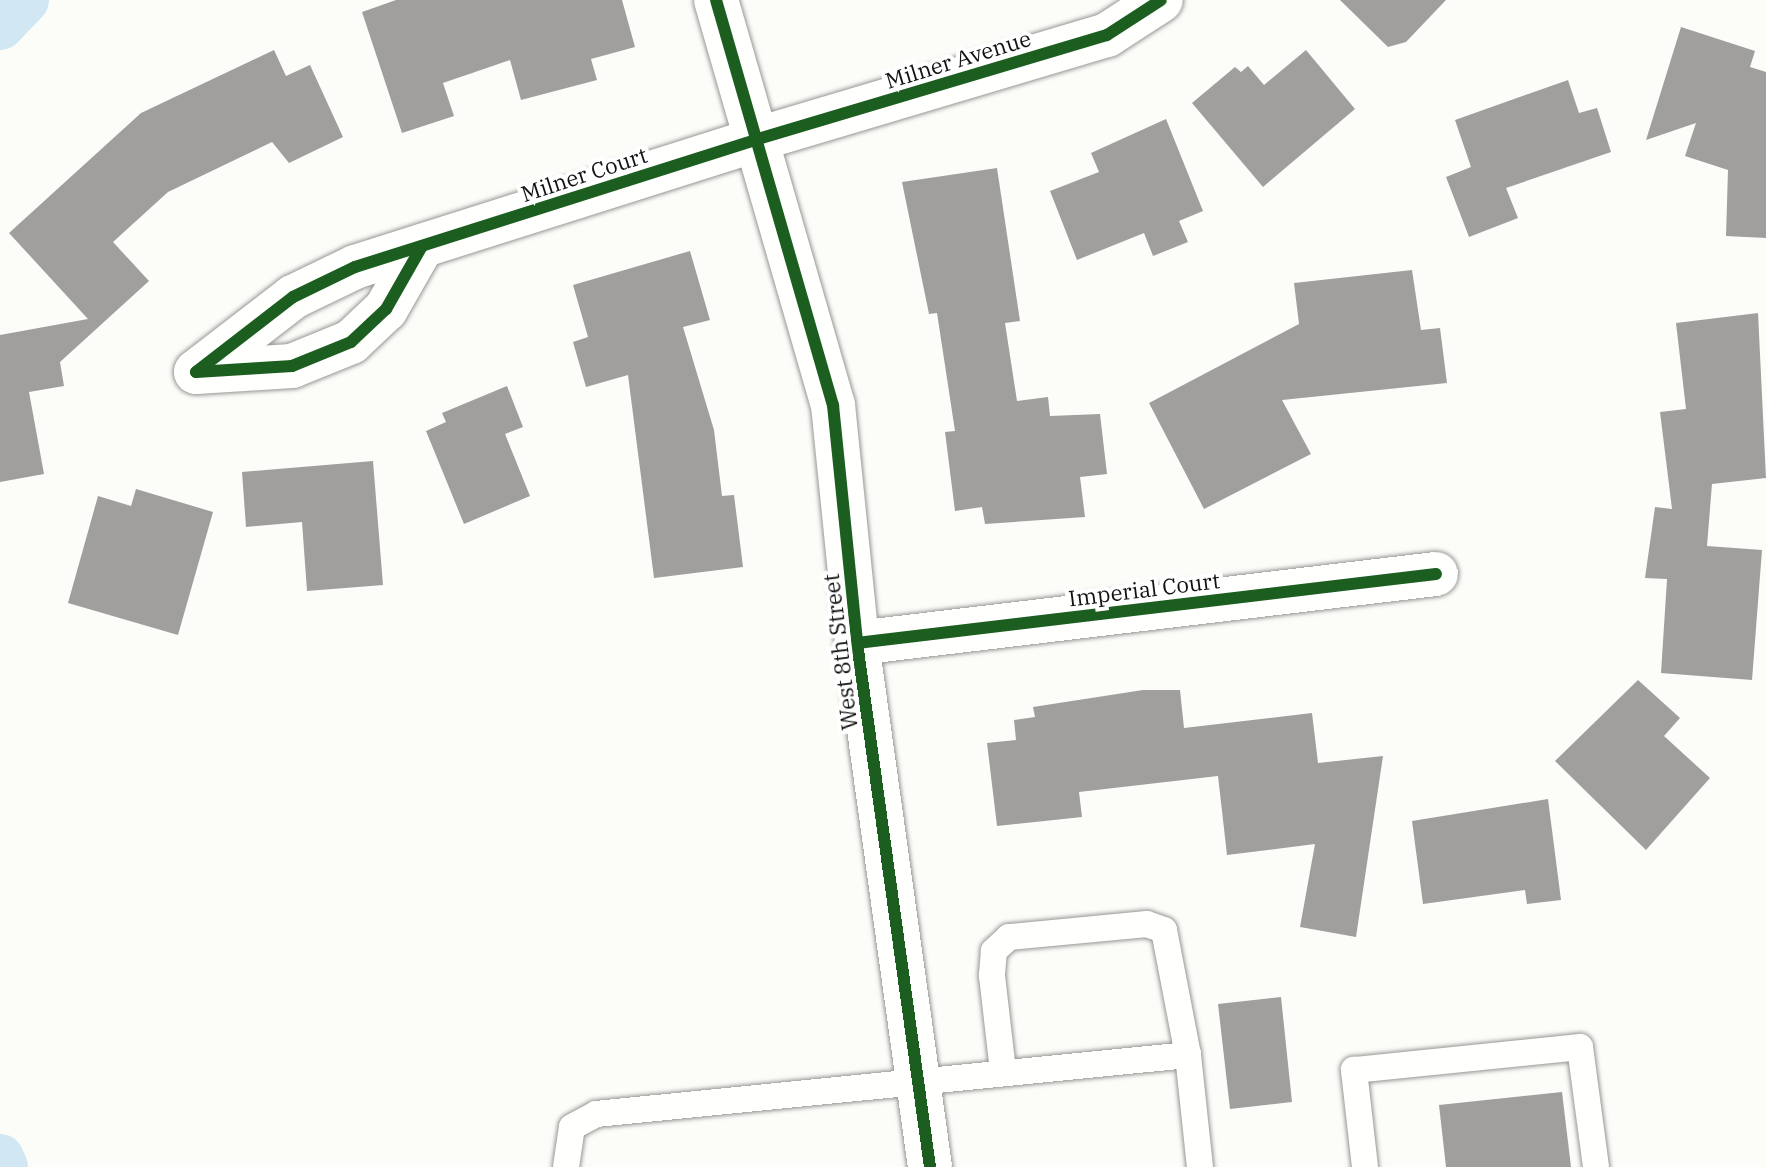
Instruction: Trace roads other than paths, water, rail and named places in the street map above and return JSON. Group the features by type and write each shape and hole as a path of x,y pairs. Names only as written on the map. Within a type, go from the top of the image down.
{"street":[{"name":"West 8th Street","path":"716,0 833,405 857,643 930,1167"},
{"name":"Milner Avenue","path":"758,139 1107,35 1161,0"},
{"name":"Milner Court","path":"422,246 758,139"},
{"name":"Imperial Court","path":"857,643 1436,574"}],"lane":[{"path":"1003,1071 994,951 1009,937 1147,924 1164,930 1188,1055 1200,1167"},
{"path":"1365,1167 1354,1070 1580,1047 1596,1167"},
{"path":"566,1167 572,1127 596,1114 917,1079 1188,1055"}],"waterway":[{"path":"0,26 25,0"},
{"path":"0,1158 4,1167"}]}
